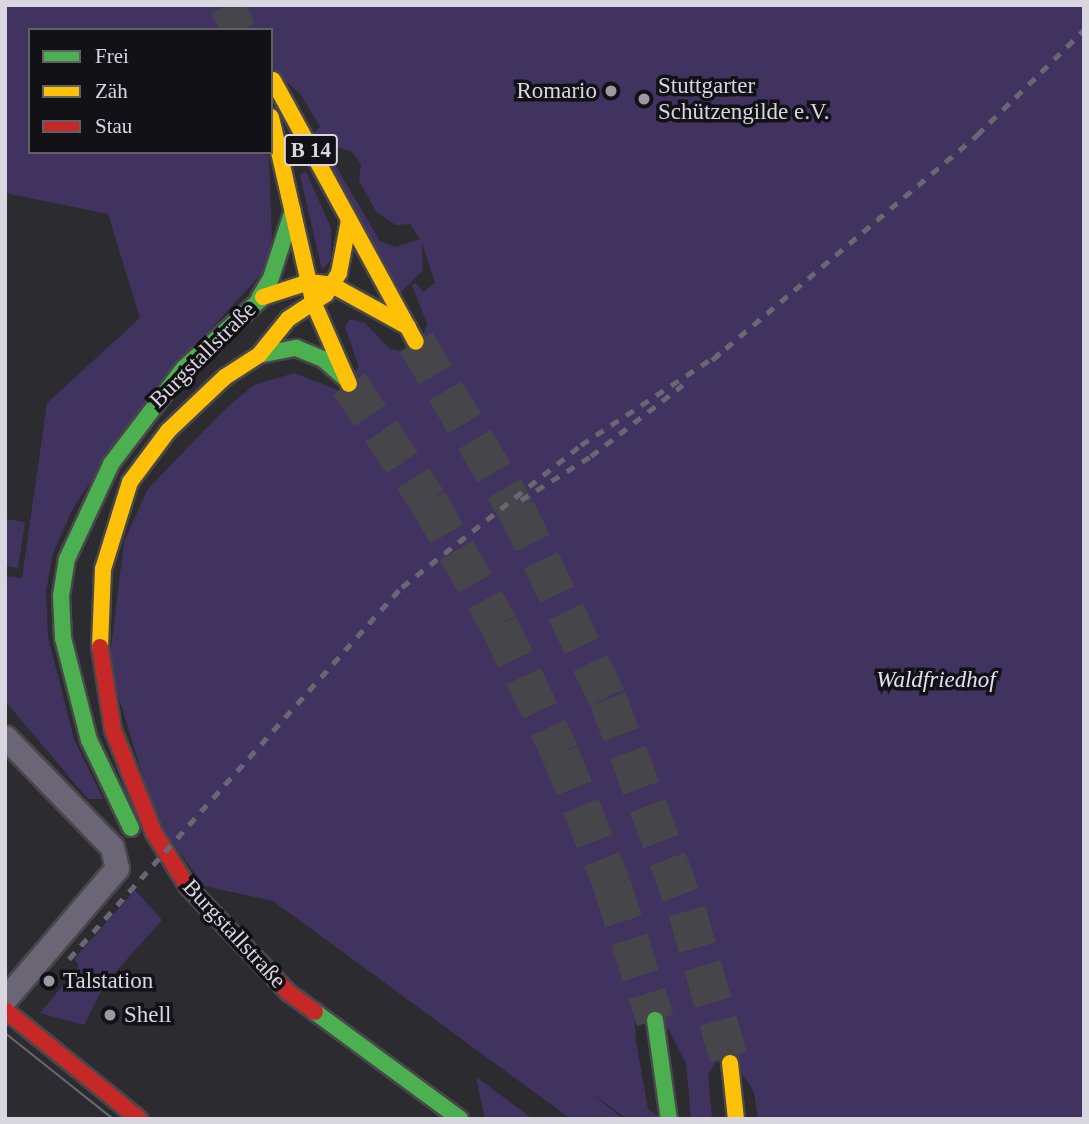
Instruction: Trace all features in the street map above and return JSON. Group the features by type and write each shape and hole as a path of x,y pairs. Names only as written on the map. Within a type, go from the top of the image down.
{"main road":[{"name":"B 14","path":"273,80 412,334 362,298 332,285"},
{"name":"B 14","path":"259,355 296,348 323,359 347,380 314,304 273,125"},
{"path":"259,298 279,259 293,210"},
{"path":"309,282 332,285 344,257 349,220"},
{"name":"Burgstallstraße","path":"309,282 259,298 184,368 111,464 67,559 62,624 79,707 124,817 191,915 248,969 289,993 460,1119"},
{"name":"Burgstallstraße","path":"289,993 203,905 164,852 142,809 113,730 100,650 103,569 130,482 168,431 225,377 259,355 288,319 314,304 332,285"},
{"path":"5,1010 139,1119"},
{"path":"655,1020 669,1119"},
{"path":"730,1063 736,1119"}],"street":[{"path":"5,737 112,847 117,868 5,999"}],"green space":[{"name":"Waldfriedhof","path":"5,5 1084,5 1084,1119 758,1119 754,1092 737,1065 716,1062 708,1075 712,1119 691,1119 686,1063 669,1030 640,1016 635,1021 636,1041 648,1109 662,1119 627,1119 589,1091 623,1119 571,1119 273,901 204,886 156,820 109,665 124,542 147,490 223,411 254,385 294,373 338,390 359,367 345,327 350,319 365,323 390,349 402,351 421,341 427,324 412,285 416,283 423,292 435,283 422,243 423,270 400,293 313,133 320,127 301,95 278,74 273,75 273,28 28,28 28,154 269,156 272,242 266,269 152,393 74,506 53,553 46,591 48,637 74,739 103,799 88,799 5,701 5,576 22,578 47,403 140,318 108,214 5,193","holes":["331,145 352,152 361,164 359,180 376,212 396,225 410,224 420,239 395,247 380,241 337,168"]},
{"path":"306,171 331,228 331,259 322,270 300,175"},
{"path":"5,519 25,522 18,568 5,566"},
{"path":"135,890 162,920 104,985 84,1025 40,1013 79,966 74,959"},
{"path":"476,1077 533,1119 485,1119"}],"tunnel":[{"path":"227,5 238,28"},
{"path":"416,342 516,509 608,699 687,911 730,1063"},
{"path":"349,384 428,501 499,625 560,753 612,885 655,1020"}],"tram line":[{"path":"5,1033 113,1119"}],"railway":[{"path":"712,360 977,135 1084,30"},
{"path":"69,959 402,587 581,445 720,353"},
{"path":"521,500 591,456 683,385"}],"traffic: fast":[{"path":"259,298 271,278 293,210"},
{"path":"131,828 89,740 63,638 61,596 67,559 111,464 184,368 263,297"},
{"path":"259,355 296,348 323,359 344,377"},
{"path":"315,1012 460,1119"},
{"path":"655,1020 669,1119"}],"traffic: slow":[{"path":"273,80 416,342"},
{"path":"273,126 314,304 349,384"},
{"path":"100,647 103,569 130,482 168,431 225,377 259,355 288,319 326,294 339,273 349,220"},
{"path":"263,297 309,282 332,285 408,327"},
{"path":"730,1063 736,1119"}],"traffic: jam":[{"path":"100,647 113,730 154,833 188,887 289,993 315,1012"},
{"path":"5,1010 139,1119"}],"place":[{"name":"Romario","path":"611,91"},
{"name":"Stuttgarter Schützengilde e.V.","path":"644,99"},
{"name":"Talstation","path":"49,981"},
{"name":"Shell","path":"110,1015"}]}
